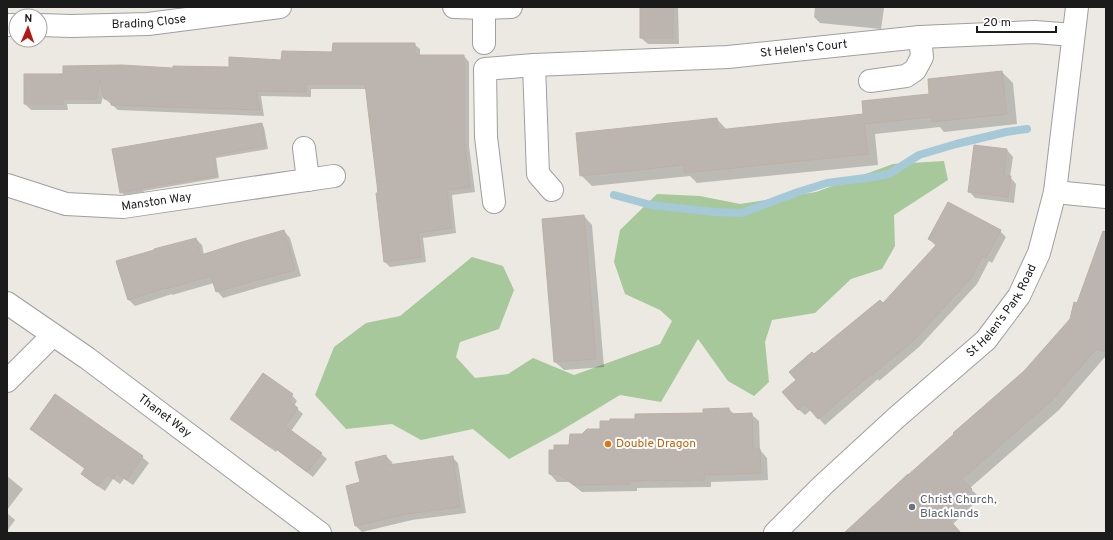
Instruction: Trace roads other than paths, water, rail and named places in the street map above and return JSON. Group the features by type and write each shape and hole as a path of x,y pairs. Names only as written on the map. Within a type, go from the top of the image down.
{"street":[{"name":"Brading Close","path":"48,25 148,24 280,7"},
{"path":"454,7 511,7"},
{"name":"St Helen's Park Road","path":"775,533 823,485 986,340 1019,296 1040,253 1055,192 1077,7"},
{"path":"484,8 484,43"},
{"name":"St Helen's Court","path":"494,202 486,137 485,69 534,65 728,57 920,37 1035,32 1073,35"},
{"path":"870,80 906,76 915,70 922,57 920,37"},
{"path":"534,65 538,174 552,190"},
{"path":"304,148 308,180"},
{"name":"Manston Way","path":"7,186 66,204 124,207 334,176"},
{"path":"1055,192 1106,197"},
{"name":"Thanet Way","path":"7,303 87,358 320,533"},
{"path":"7,381 53,335"}],"waterway":[{"path":"614,195 651,205 714,212 742,213 827,183 889,174 919,155 956,144 1006,132 1027,129"}],"place":[{"name":"Double Dragon","path":"608,444"},
{"name":"Christ Church, Blacklands","path":"912,507"}]}
